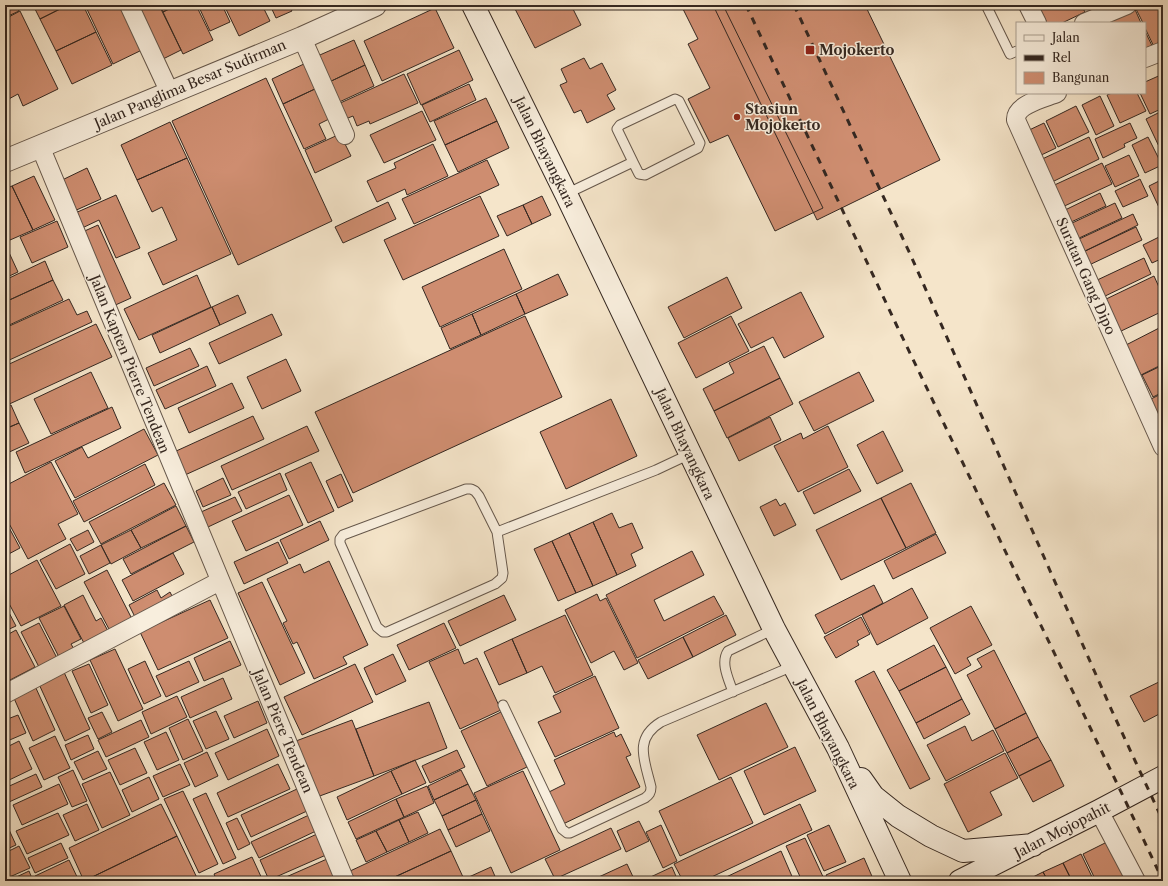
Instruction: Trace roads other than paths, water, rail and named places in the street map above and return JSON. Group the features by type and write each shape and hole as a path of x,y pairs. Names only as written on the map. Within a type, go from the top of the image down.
{"main road":[{"name":"Jalan Panglima Besar Sudirman","path":"5,161 302,38 375,5"},
{"name":"Jalan Bhayangkara","path":"473,5 566,194 774,629 838,748 900,881"},
{"path":"838,748 873,796 898,816 931,836 963,851 1033,845"},
{"name":"Jalan Mojopahit","path":"960,881 1033,845 1163,777"}],"street":[{"path":"129,5 170,93"},
{"path":"1028,5 1036,22"},
{"path":"1086,22 1127,5"},
{"path":"302,38 345,135"},
{"path":"1146,58 1163,51"},
{"name":"Suratan Gang Dipo","path":"1054,94 1024,106 1018,111 1016,120 1163,447"},
{"name":"Jalan Kapten Pierre Tendean","path":"40,146 220,581"},
{"path":"5,694 220,581"},
{"name":"Jalan Piere Tendean","path":"220,581 345,881"},
{"path":"1099,811 1136,881"}],"lane":[{"path":"986,5 1010,54 1016,51"},
{"path":"674,99 679,101 700,143 698,148 645,175 639,174 633,162 617,129 620,125 674,99"},
{"path":"566,194 633,162"},
{"path":"497,532 656,470 690,454"},
{"path":"466,489 475,491 479,496 497,532 503,573 502,578 498,582 387,632 383,632 377,627 340,543 340,539 343,535 466,489"},
{"path":"733,692 724,662 724,656 728,652 774,629"},
{"path":"504,705 562,829 567,833 570,833 649,795 651,787 643,748 647,733 653,727 661,722 793,666"}],"railway":[{"path":"746,5 896,324 1163,881"},
{"path":"794,5 911,256 1112,711 1163,821"}],"place":[{"name":"Mojokerto","path":"810,50"},
{"name":"Stasiun Mojokerto","path":"737,117"}]}
